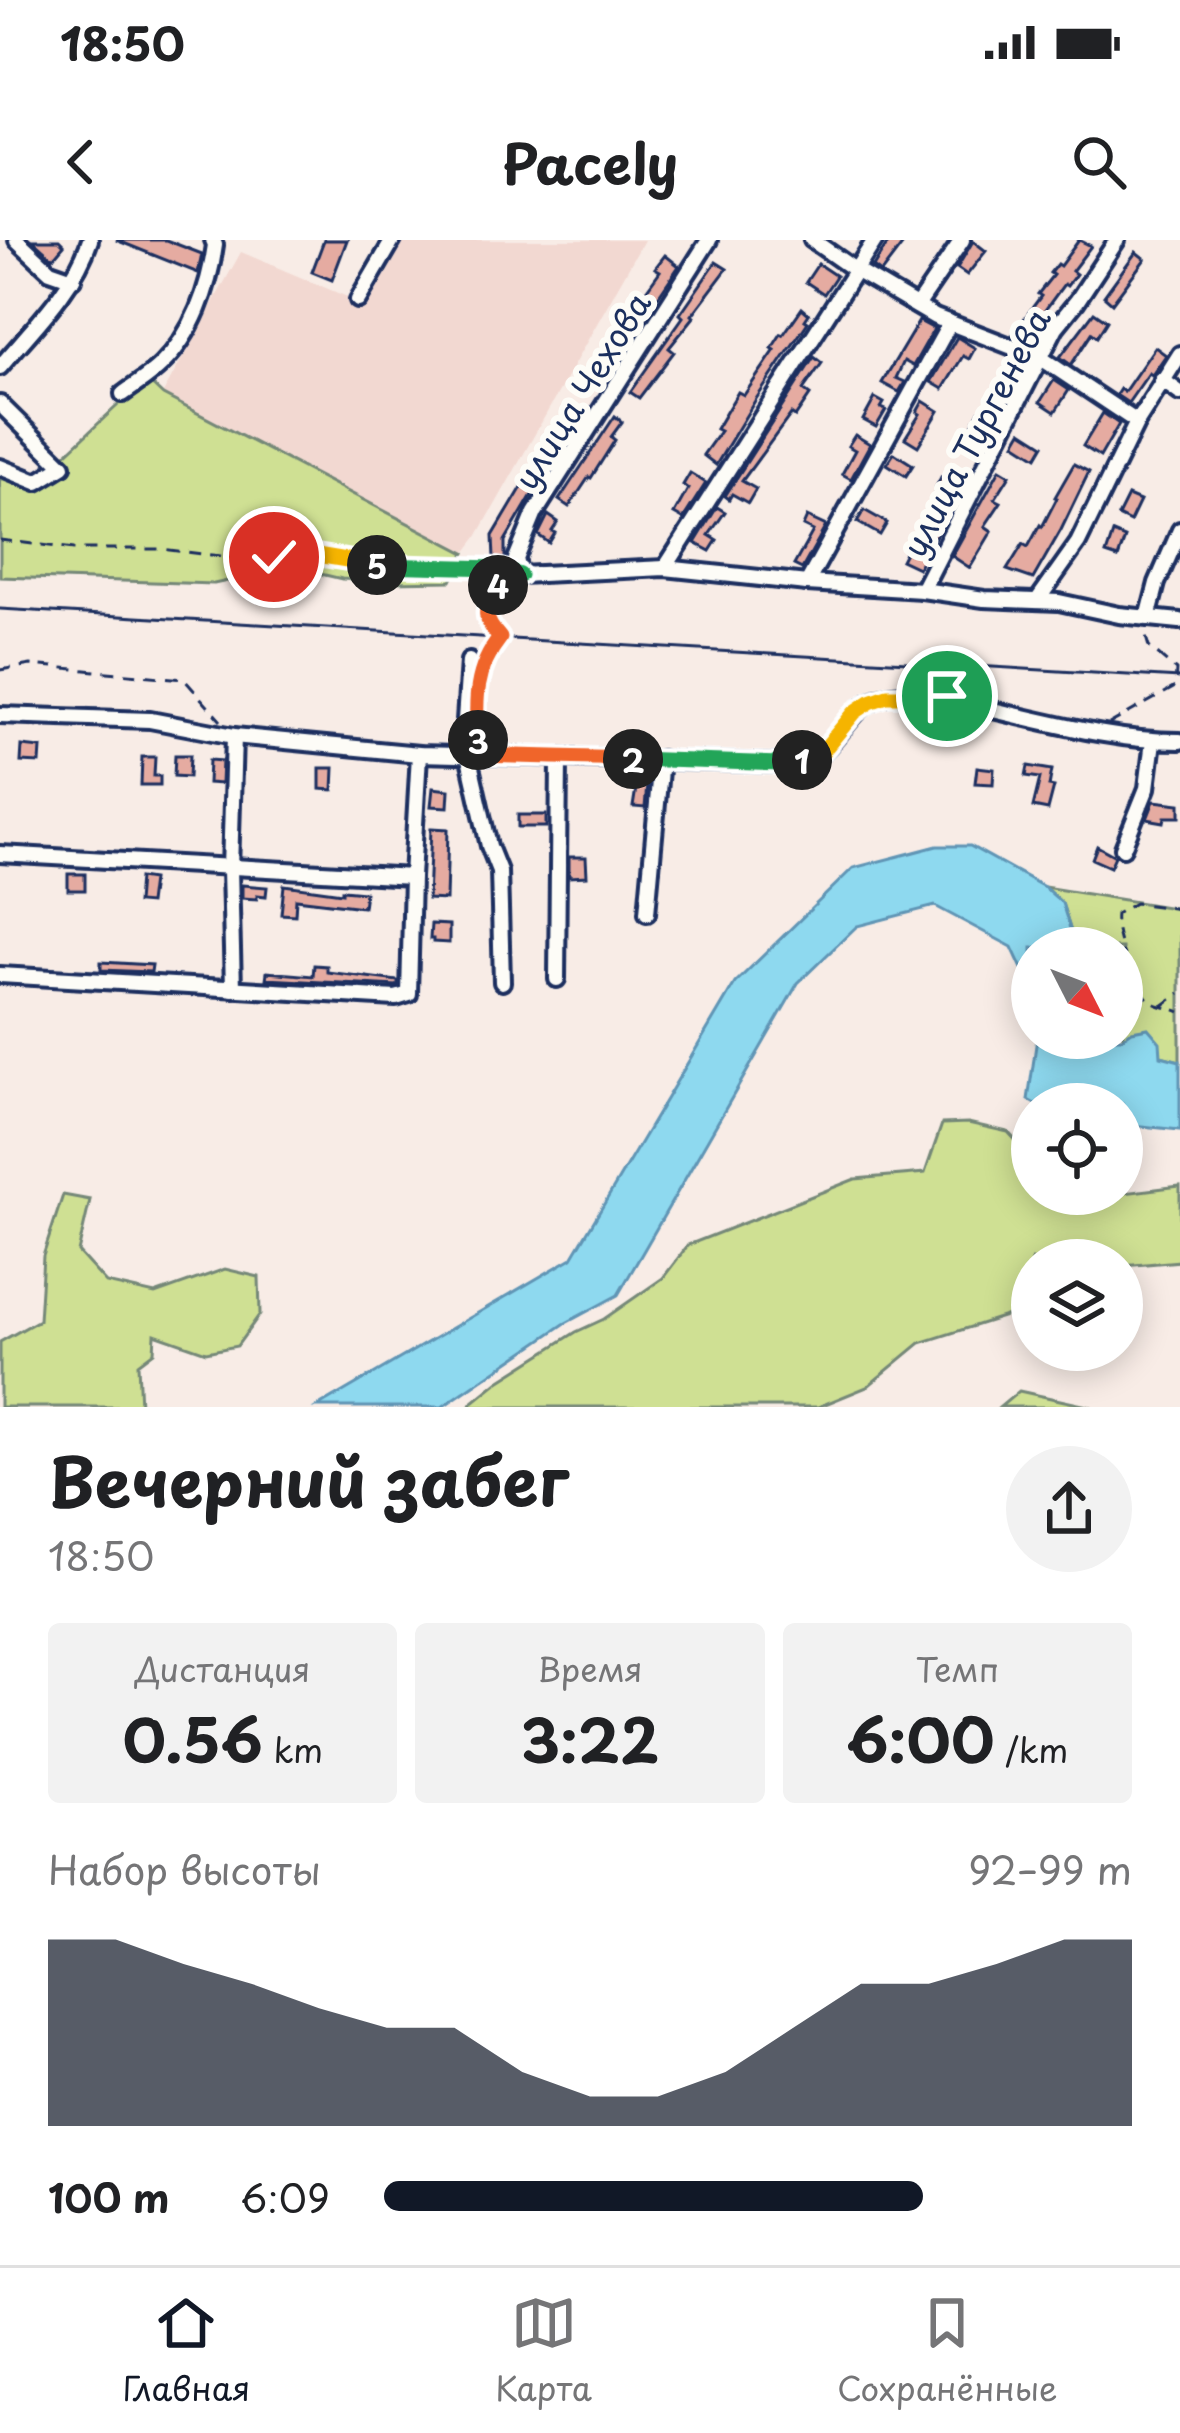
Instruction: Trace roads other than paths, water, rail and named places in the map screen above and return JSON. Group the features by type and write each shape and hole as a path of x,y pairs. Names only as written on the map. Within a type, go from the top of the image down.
{"street":[{"path":"17,240 50,271 73,279"},
{"path":"0,367 73,279 90,240"},
{"path":"123,394 161,365 183,339 210,282 213,240"},
{"path":"358,300 393,240"},
{"name":"улица Чехова","path":"665,568 520,575 516,559 535,513 709,240"},
{"path":"812,240 917,306 1041,358 1137,422"},
{"path":"874,240 665,568 1037,601 1180,622"},
{"path":"917,306 962,240"},
{"name":"улица Тургенева","path":"922,590 1056,327 1117,240"},
{"path":"807,584 950,323"},
{"path":"1037,601 1078,543 1137,422 1180,354"},
{"path":"1162,380 1180,393"},
{"path":"0,404 63,466 37,482 0,466"},
{"path":"1148,618 1180,530"},
{"path":"474,668 463,750 468,754 488,846 499,871 502,982"},
{"path":"0,715 150,720 234,736 419,754 782,764 823,751 855,712 870,702 887,696 947,696 1099,733 1180,741"},
{"path":"233,988 234,736"},
{"path":"1124,848 1148,788 1153,741"},
{"path":"0,975 396,998 409,994 419,754"},
{"path":"557,980 559,759"},
{"path":"647,913 661,760"},
{"path":"0,854 412,877"}],"water":[{"path":"937,846 970,846 1044,887 1062,903 1069,927 1011,927 1011,946 935,906 857,926 798,983 618,1295 564,1324 442,1407 317,1407 572,1258 735,983 853,868"},
{"path":"1148,1028 1160,1042 1161,1056 1180,1061 1180,1130 1143,1126 1143,1083 1030,1083 1034,1059 1143,1059 1143,1029"}],"railway":[{"path":"0,609 1180,678"}]}
